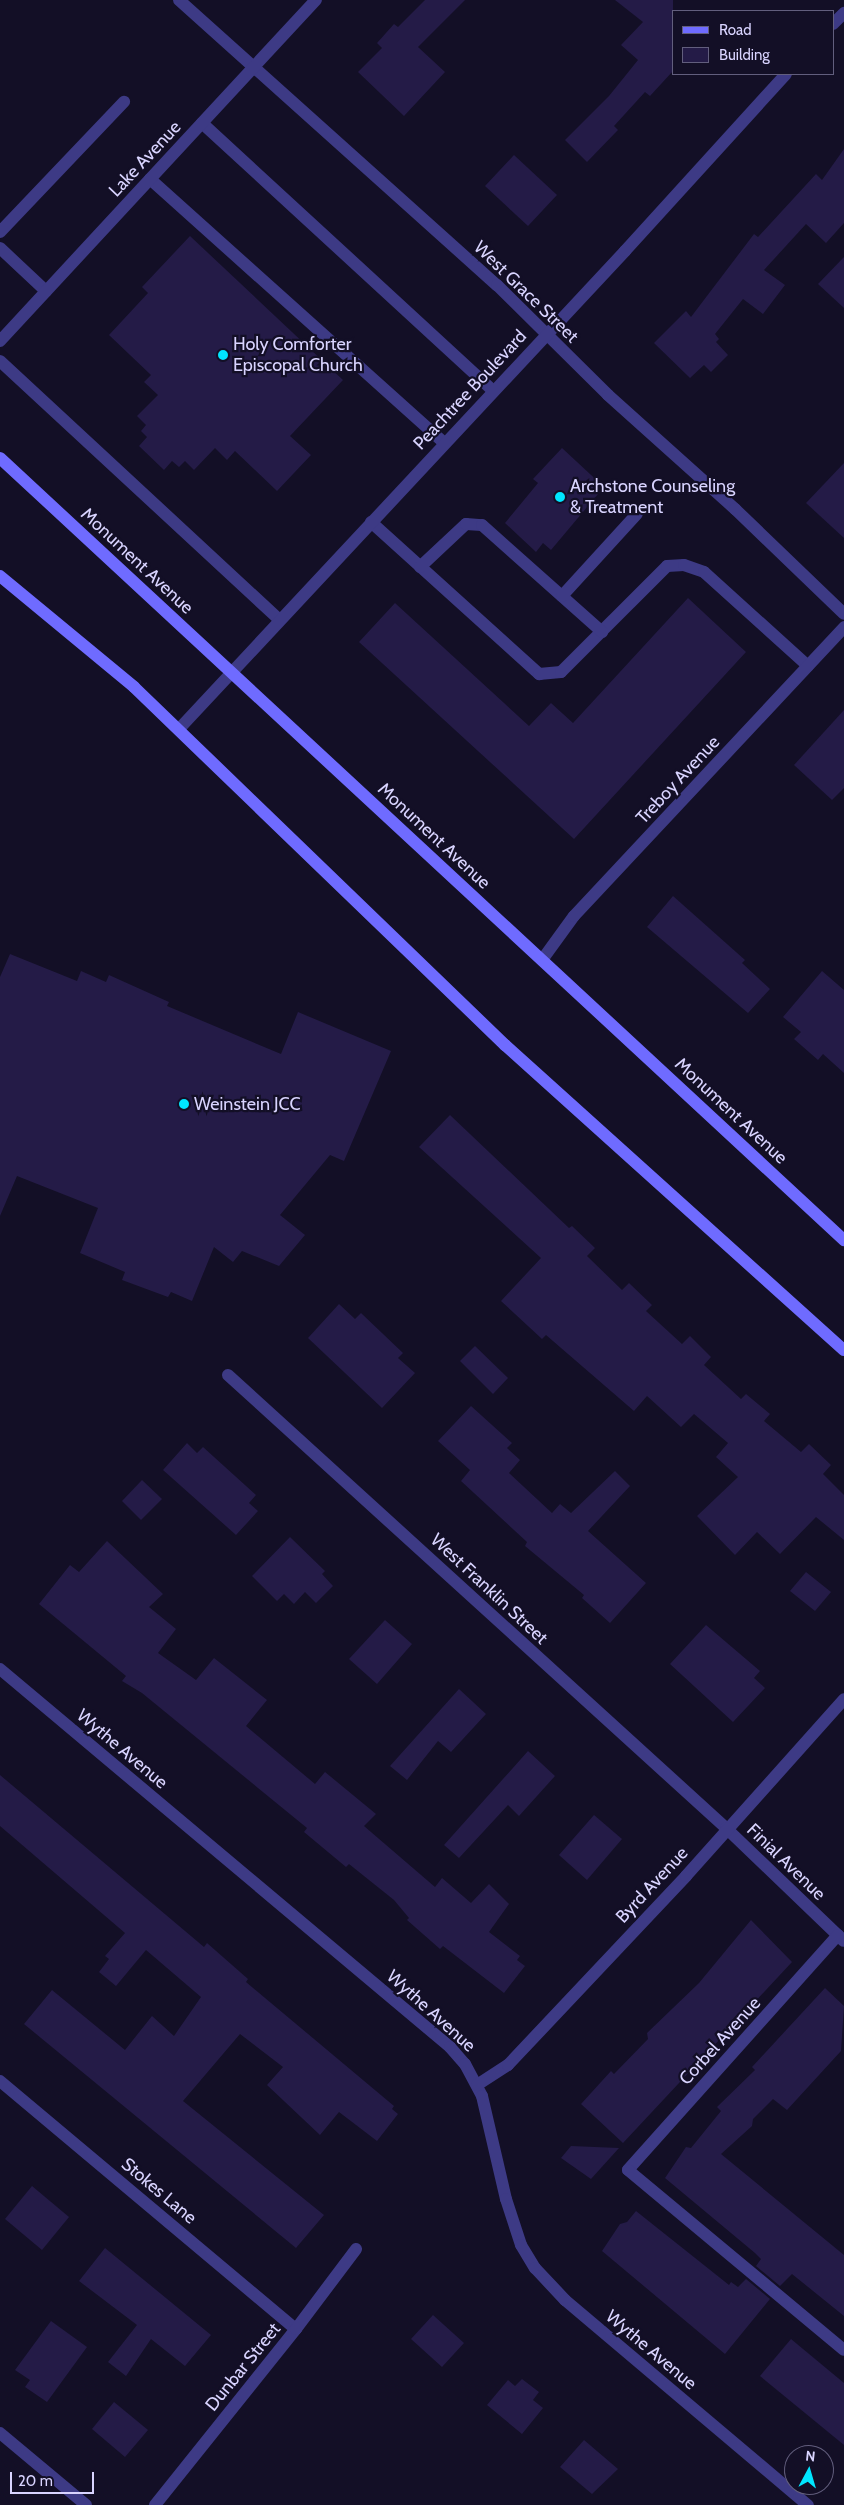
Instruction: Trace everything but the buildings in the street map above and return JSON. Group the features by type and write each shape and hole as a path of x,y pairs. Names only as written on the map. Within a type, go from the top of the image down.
{"street":[{"name":"West Grace Street","path":"179,0 254,66 546,334 844,614"},
{"name":"Lake Avenue","path":"0,342 316,0"},
{"path":"834,23 844,13"},
{"name":"Peachtree Boulevard","path":"179,729 785,75"},
{"path":"0,232 124,102"},
{"path":"202,123 493,391"},
{"path":"150,179 444,443"},
{"path":"0,248 46,291"},
{"path":"0,361 280,620"},
{"name":"Monument Avenue","path":"0,458 844,1240"},
{"path":"562,596 637,514"},
{"path":"371,522 539,674 561,672 667,566 684,565 704,572 808,666"},
{"path":"420,566 466,524 482,525 602,632"},
{"path":"0,576 64,627 179,729 505,1045 844,1350"},
{"name":"Treboy Avenue","path":"542,960 574,916 844,627"},
{"name":"West Franklin Street","path":"228,1375 726,1828"},
{"name":"Wythe Avenue","path":"0,1669 450,2047 465,2064 477,2085 506,2199 521,2245 535,2268 565,2300 808,2505"},
{"name":"Byrd Avenue","path":"477,2085 508,2065 686,1876 726,1828 844,1698"},
{"name":"Finial Avenue","path":"726,1828 841,1938"},
{"name":"Corbel Avenue","path":"841,1938 628,2170 844,2350"},
{"name":"Stokes Lane","path":"0,2081 296,2329"},
{"name":"Dunbar Street","path":"155,2505 296,2329 356,2249"},
{"path":"0,2433 86,2505"}],"place":[{"name":"Holy Comforter Episcopal Church","path":"223,355"},
{"name":"Archstone Counseling & Treatment","path":"560,497"},
{"name":"Weinstein JCC","path":"184,1104"}]}
